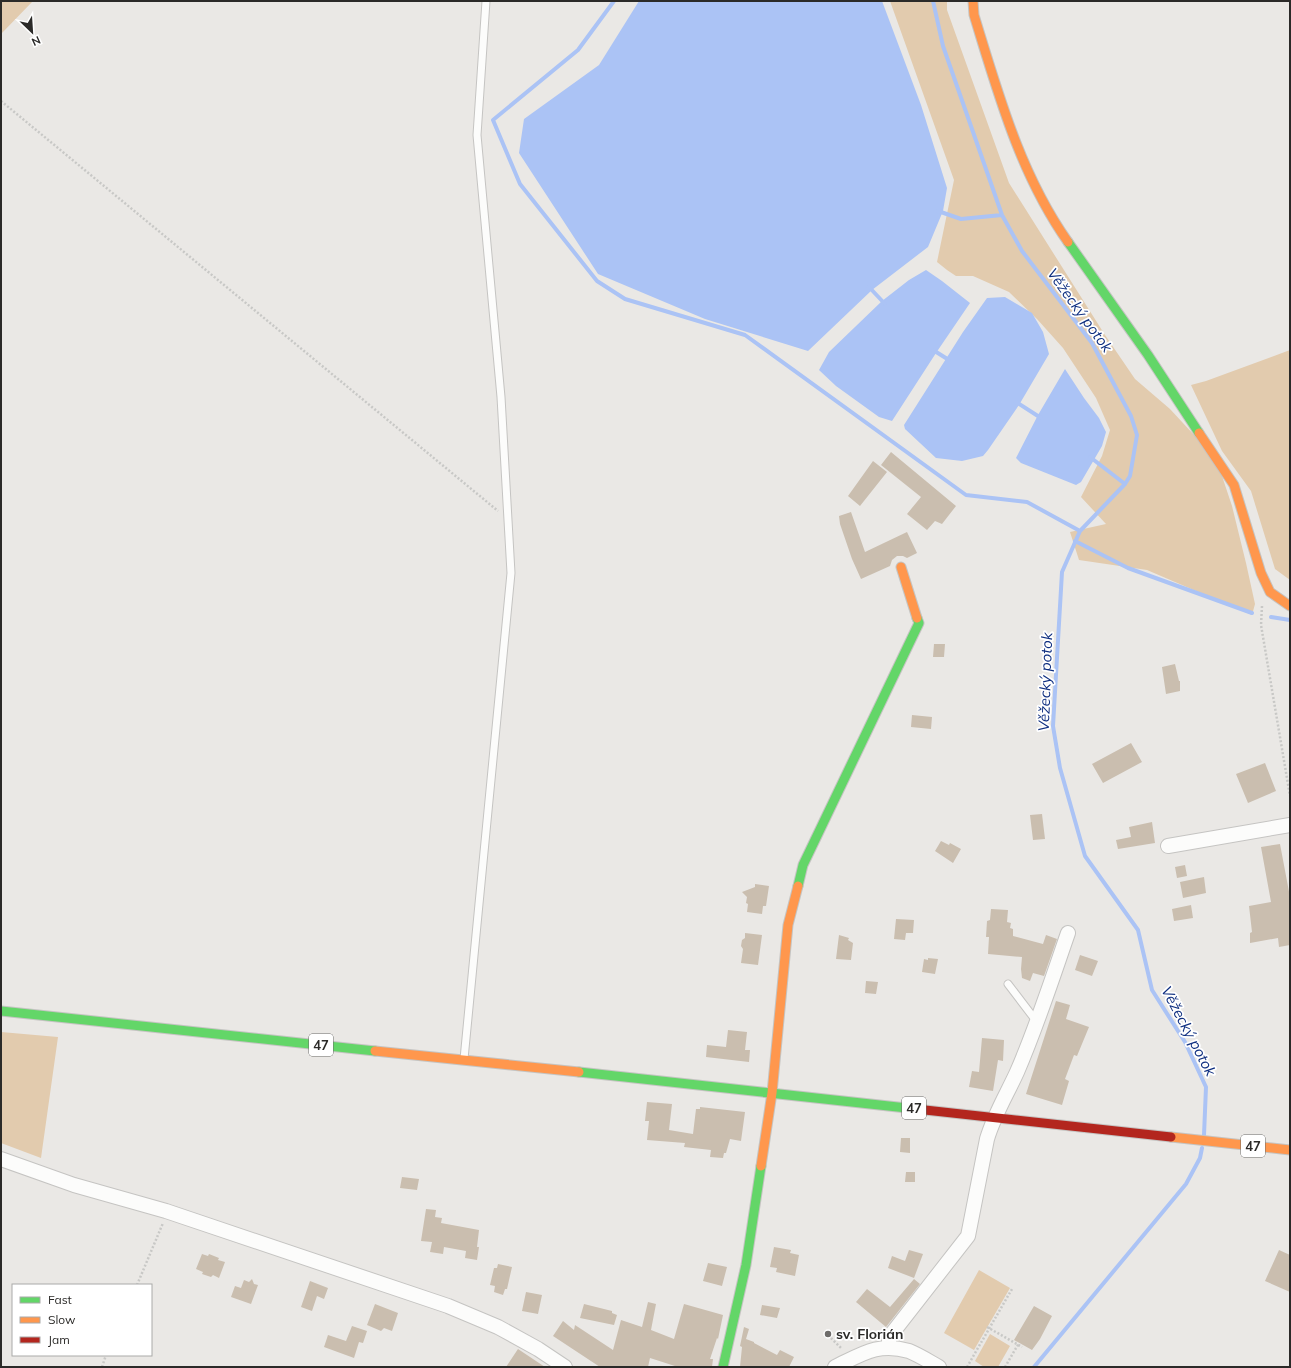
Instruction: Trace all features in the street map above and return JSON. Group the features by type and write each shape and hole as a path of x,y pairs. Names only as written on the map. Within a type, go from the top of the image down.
{"street":[{"path":"973,1 974,15 1004,111 1029,175 1060,230 1148,354 1234,484 1261,573 1270,592 1290,606"},
{"path":"723,1367 746,1265 772,1093 788,925 803,865 919,623 901,567"},
{"path":"1168,846 1290,825"},
{"path":"888,1347 890,1336 968,1236 991,1124 996,1117 1017,1073 1037,1022 1068,933"},
{"name":"47","path":"1,1011 996,1117 1290,1150"},
{"path":"1,1159 74,1185 166,1211 448,1306 498,1327 538,1349 565,1367"},
{"path":"835,1367 865,1352 888,1347 910,1352 939,1367"}],"lane":[{"path":"464,1060 511,573 501,397 477,135 486,1"},
{"path":"1008,984 1037,1022"}],"path":[{"path":"1,101 509,520"},
{"path":"1270,592 1262,605 1260,626 1290,796"},
{"path":"137,1284 163,1224 166,1211"},
{"path":"967,1367 988,1328 1012,1289"},
{"path":"988,1328 1022,1347"},
{"path":"1005,1367 1019,1344"},
{"path":"102,1367 106,1356"}],"shaded area":[{"path":"1,1 33,1 1,34"},
{"path":"890,1 947,1 947,10 1009,183 1105,335 1135,379 1170,409 1195,436 1220,470 1232,506 1246,563 1255,604 1252,615 1147,570 1079,560 1070,532 1106,524 1081,497 1102,456 1110,430 1096,398 1063,348 1037,319 1009,292 973,276 956,276 937,262 954,180"},
{"path":"1290,350 1290,580 1275,569 1251,491 1222,451 1191,385 1206,381"},
{"path":"1,1032 58,1037 41,1158 1,1143"},
{"path":"979,1270 1010,1288 974,1350 944,1333"},
{"path":"990,1334 1010,1346 998,1367 984,1367 975,1361"}],"water":[{"path":"639,1 882,1 921,105 947,188 943,211 928,247 872,290 808,351 705,319 598,274 519,153 524,119 599,65"},
{"path":"926,270 970,303 892,421 879,417 836,386 819,370 829,352 882,301 909,280"},
{"path":"1005,297 1032,313 1043,332 1049,354 1019,405 983,456 962,461 936,458 905,429 904,425 963,332 987,298"},
{"path":"1065,369 1099,418 1106,432 1102,446 1081,482 1076,485 1021,463 1016,458 1038,415"}],"building":[{"path":"891,452 956,506 942,524 935,521 927,530 907,514 921,497 881,465"},
{"path":"873,461 887,472 860,506 848,496"},
{"path":"851,512 865,552 907,532 917,553 907,558 897,556 892,560 890,566 861,579 852,559 840,524 839,516"},
{"path":"934,644 945,644 944,657 933,657"},
{"path":"1175,664 1180,681 1180,691 1166,694 1162,667"},
{"path":"912,715 932,717 931,729 911,727"},
{"path":"1131,743 1142,762 1103,783 1092,764"},
{"path":"1265,763 1276,791 1248,803 1236,774"},
{"path":"1042,814 1045,839 1033,840 1030,815"},
{"path":"1152,822 1155,843 1118,849 1116,840 1131,837 1129,827"},
{"path":"941,841 949,845 950,843 961,849 953,863 935,851"},
{"path":"1280,844 1290,897 1290,945 1279,947 1278,938 1250,943 1250,933 1252,932 1249,906 1271,902 1261,847"},
{"path":"1185,865 1187,876 1177,878 1175,867"},
{"path":"1204,877 1206,893 1183,898 1180,882"},
{"path":"755,884 769,886 766,906 763,906 762,914 747,912 747,897 742,892 755,887"},
{"path":"1191,905 1193,918 1174,921 1172,909"},
{"path":"991,909 1008,910 1007,922 1011,923 1010,928 1013,929 1013,936 1043,944 1046,935 1057,939 1044,976 1033,973 1030,981 1022,978 1022,957 988,954 989,937 986,937 987,921 990,920"},
{"path":"896,919 914,920 913,933 906,933 905,940 894,939"},
{"path":"745,933 762,935 758,965 741,963 743,949 741,946 742,940 745,938"},
{"path":"839,935 849,938 848,940 853,943 851,960 836,959"},
{"path":"1080,955 1098,961 1092,976 1075,970"},
{"path":"928,958 938,959 935,974 922,972 924,959 928,960"},
{"path":"866,981 878,982 876,994 865,993"},
{"path":"1056,1001 1070,1005 1066,1019 1089,1027 1077,1056 1074,1055 1065,1079 1069,1081 1062,1105 1026,1094"},
{"path":"728,1030 747,1032 745,1050 750,1050 749,1062 706,1057 707,1045 726,1047"},
{"path":"982,1038 1004,1040 1003,1061 998,1060 993,1091 969,1087 972,1071 979,1072"},
{"path":"647,1102 672,1104 669,1130 693,1134 696,1109 700,1109 700,1107 745,1112 741,1141 730,1139 723,1158 710,1157 711,1150 684,1147 685,1143 647,1140 649,1121 645,1121"},
{"path":"901,1138 910,1138 910,1153 900,1152"},
{"path":"906,1172 915,1172 915,1182 905,1182"},
{"path":"402,1177 419,1179 417,1190 400,1188"},
{"path":"426,1209 436,1210 435,1217 442,1218 441,1223 479,1230 477,1260 465,1258 466,1251 444,1247 443,1254 430,1252 432,1242 421,1241"},
{"path":"774,1247 791,1250 790,1253 799,1255 795,1276 776,1272 777,1268 770,1267"},
{"path":"909,1250 923,1254 914,1278 888,1268 892,1256 905,1261"},
{"path":"1279,1250 1290,1255 1290,1292 1265,1281"},
{"path":"202,1254 208,1256 209,1254 219,1258 218,1260 225,1262 219,1278 213,1275 211,1277 202,1274 203,1272 196,1269"},
{"path":"708,1263 727,1267 722,1286 703,1281"},
{"path":"498,1264 512,1267 507,1289 505,1289 503,1295 494,1292 495,1286 490,1285 494,1268 497,1268"},
{"path":"252,1279 254,1284 258,1285 251,1304 231,1297 235,1286 241,1288 244,1280 249,1282"},
{"path":"914,1279 920,1284 886,1327 856,1302 867,1289 890,1307"},
{"path":"310,1281 328,1288 324,1299 317,1296 312,1311 301,1307"},
{"path":"526,1292 542,1295 538,1314 522,1311"},
{"path":"648,1302 656,1304 651,1330 674,1339 684,1304 723,1315 718,1339 717,1338 710,1359 713,1359 712,1367 678,1367 650,1358 648,1367 600,1367 553,1336 563,1321 574,1330 575,1325 613,1350 621,1320 642,1327"},
{"path":"375,1304 398,1313 392,1331 384,1328 381,1331 367,1325"},
{"path":"584,1304 612,1311 612,1313 617,1315 614,1325 580,1318"},
{"path":"762,1305 780,1308 777,1318 760,1315"},
{"path":"1034,1306 1052,1316 1040,1339 1032,1350 1014,1340"},
{"path":"352,1326 367,1331 363,1343 359,1342 354,1358 324,1347 328,1335 346,1341"},
{"path":"744,1327 749,1329 746,1339 777,1355 780,1350 794,1357 789,1367 740,1367 742,1347 740,1346"},
{"path":"518,1349 545,1367 506,1367"}],"waterway":[{"path":"614,1 578,50 493,120 520,184 597,281 625,299 745,335 966,495 1027,502 1080,531"},
{"name":"Věžecký potok","path":"933,1 943,46 1002,215 1022,251 1092,343 1131,416 1137,435 1130,476 1125,484 1080,531 1062,572 1053,726 1060,768 1085,856 1138,930 1152,990 1185,1042 1206,1087 1204,1135"},
{"path":"938,211 961,219 1002,215"},
{"path":"869,287 885,304"},
{"path":"933,350 949,360"},
{"path":"1016,402 1041,418"},
{"path":"1090,457 1125,484"},
{"path":"1075,541 1128,568 1252,613"},
{"path":"1271,617 1290,620"},
{"name":"Věžecký potok","path":"1034,1367 1186,1184 1200,1158 1202,1148"}],"traffic: fast":[{"path":"1068,242 1148,355 1199,433"},
{"path":"798,886 803,865 919,623 917,618"},
{"path":"1,1011 375,1051"},
{"path":"579,1072 925,1110"},
{"path":"723,1367 746,1265 761,1166"}],"traffic: slow":[{"path":"973,1 974,15 992,74 1023,161 1036,189 1068,242"},
{"path":"1199,433 1234,485 1261,573 1270,592 1290,606"},
{"path":"901,567 917,618"},
{"path":"761,1166 772,1093 788,925 798,886"},
{"path":"375,1051 579,1072"},
{"path":"1171,1137 1290,1150"}],"traffic: jam":[{"path":"925,1110 1171,1137"}],"place":[{"name":"sv. Florián","path":"828,1334"}]}
